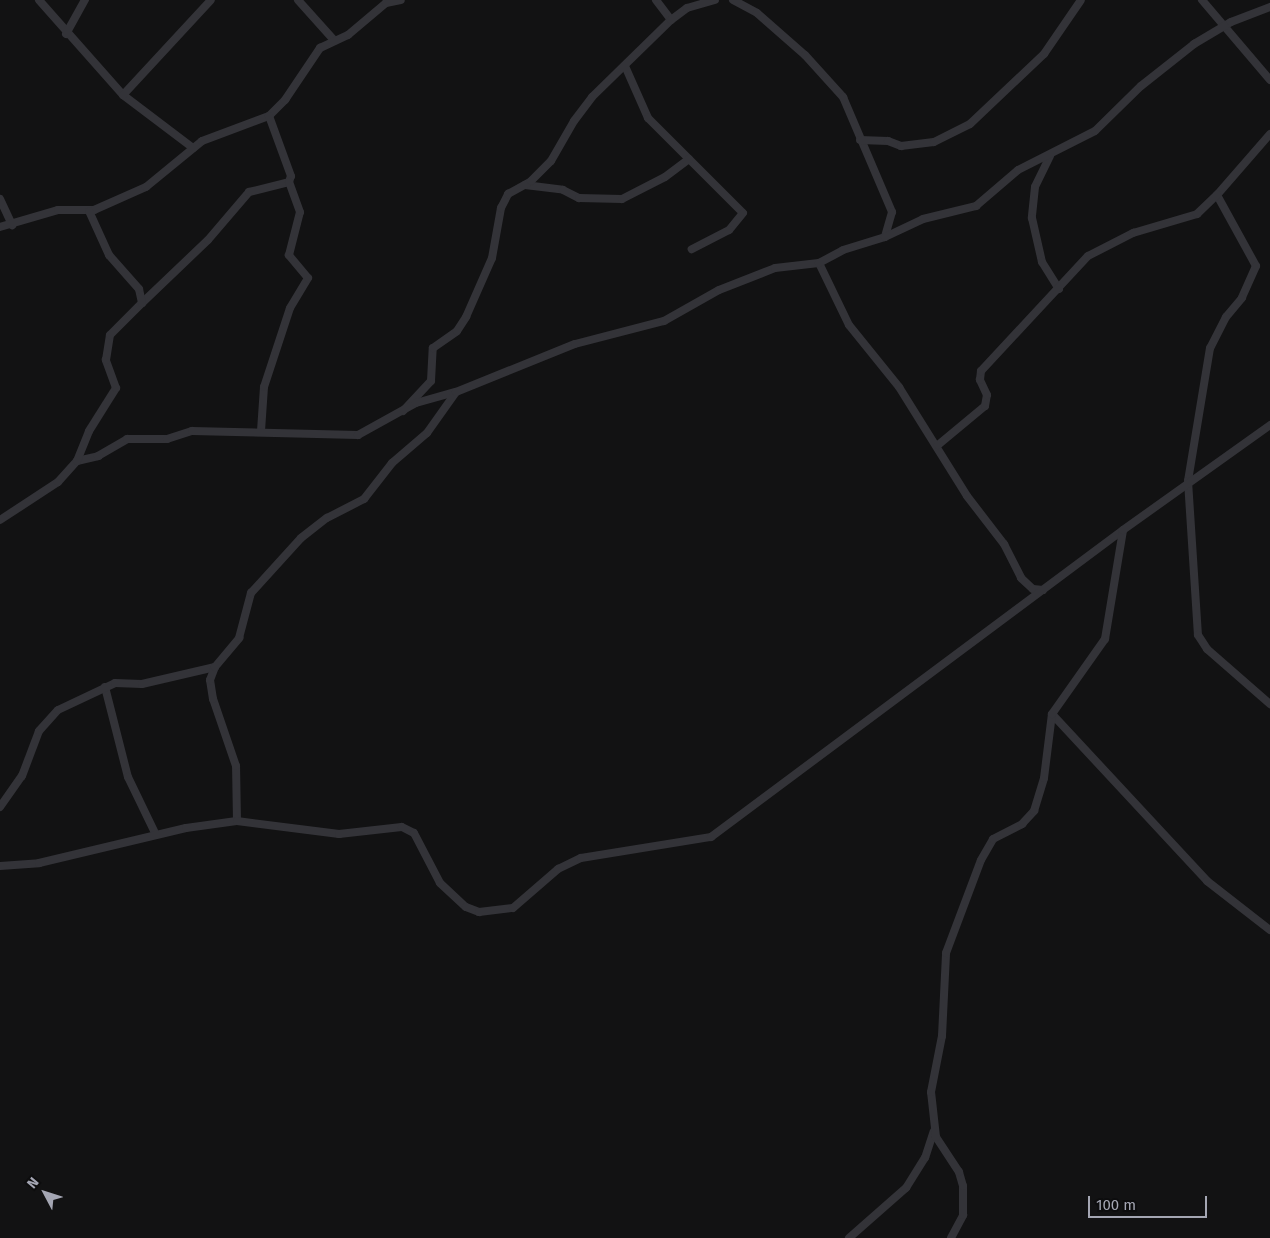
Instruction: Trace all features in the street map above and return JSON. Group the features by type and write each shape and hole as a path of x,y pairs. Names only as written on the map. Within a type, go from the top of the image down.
{"street":[{"path":"39,0 66,34 123,95 193,148"},
{"path":"66,34 85,0"},
{"path":"123,95 211,0"},
{"path":"298,0 333,39"},
{"path":"0,227 58,210 89,212 146,187 193,148 269,116 294,89 314,54 333,39 348,35 386,3 401,0"},
{"path":"656,0 671,20"},
{"path":"403,411 431,381 433,348 457,331 466,317 495,250 506,197 525,185 551,161 574,121 671,20 687,8 715,0"},
{"path":"733,0 757,13 840,92 892,212 885,237"},
{"path":"860,140 888,141 901,146 934,142 970,124 1044,54 1081,0"},
{"path":"1202,0 1270,80"},
{"path":"77,461 98,456 134,437 167,439 192,431 358,435 403,411 456,392 575,344 664,321 719,290 775,268 819,264 843,250 885,237 923,219 976,206 1018,170 1050,156 1095,131 1140,86 1225,26 1270,7"},
{"path":"625,66 648,118 743,213 729,230 692,249"},
{"path":"261,432 264,387 290,308 308,278 289,255 300,212 289,182 291,176 269,116"},
{"path":"938,445 985,406 987,396 980,380 981,371 1096,250 1133,233 1197,214 1217,195 1270,134"},
{"path":"1050,156 1035,187 1032,218 1042,262 1059,289"},
{"path":"525,185 563,190 579,198 622,198 665,177 689,158"},
{"path":"0,520 58,482 77,461 86,437 116,388 106,360 110,335 208,240 249,192 289,182"},
{"path":"1217,195 1256,266 1242,298 1226,317 1210,348 1188,481 1198,635 1207,649 1270,704"},
{"path":"0,199 12,225"},
{"path":"89,212 108,255 139,289 142,303"},
{"path":"819,264 850,325 899,387 938,445 967,496 1004,544 1021,578 1033,590 1043,590"},
{"path":"237,821 236,766 210,685 215,666 239,638 258,584 316,526 364,499 392,463 427,433 456,392"},
{"path":"0,866 39,863 156,835 237,821 339,834 409,829 420,842 432,872 452,895 479,912 504,911 520,904 553,872 574,860 605,852 711,837 1188,481 1270,425"},
{"path":"849,1238 906,1188 925,1158 934,1131 931,1092 942,1036 946,953 988,847 1003,832 1028,820 1034,811 1044,778 1052,714 1105,639 1123,530"},
{"path":"0,807 16,788 47,720 70,702 105,687 123,682 142,684 215,666"},
{"path":"105,687 128,777 156,835"},
{"path":"1052,714 1207,881 1270,930"},
{"path":"934,1131 960,1172 963,1186 963,1216 951,1238"}]}
